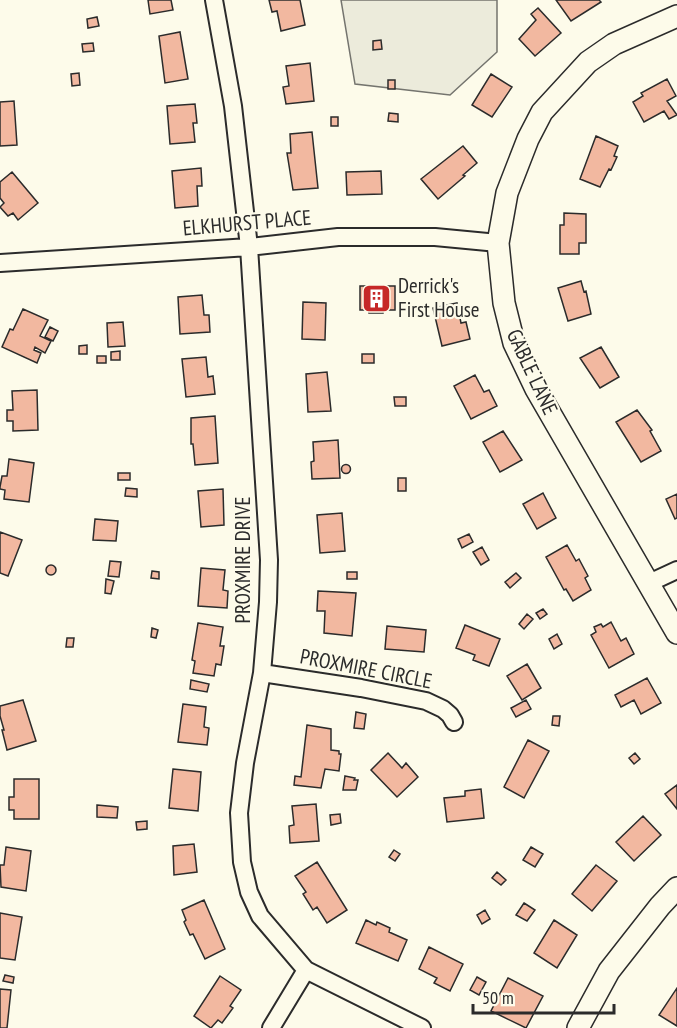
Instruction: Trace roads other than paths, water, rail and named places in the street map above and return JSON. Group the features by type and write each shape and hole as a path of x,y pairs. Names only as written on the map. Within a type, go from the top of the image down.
{"street":[{"name":"PROXMIRE DRIVE","path":"214,0 233,106 249,247 269,560 262,673 245,764 239,813 242,862 249,892 260,916 276,938 306,970 422,1028"},
{"name":"GABLE LANE","path":"677,16 614,44 588,62 542,112 528,139 507,193 498,243 504,303 514,343 536,389 677,633"},
{"name":"ELKHURST PLACE","path":"0,263 249,247 338,237 435,237 498,243"},
{"path":"649,583 677,570"},
{"name":"PROXMIRE CIRCLE","path":"262,673 361,688 426,701 443,709 454,722"},
{"path":"578,1028 609,971 677,888"},
{"path":"271,1028 306,970"}],"place":[{"name":"Derrick's First House","path":"377,298"}]}
